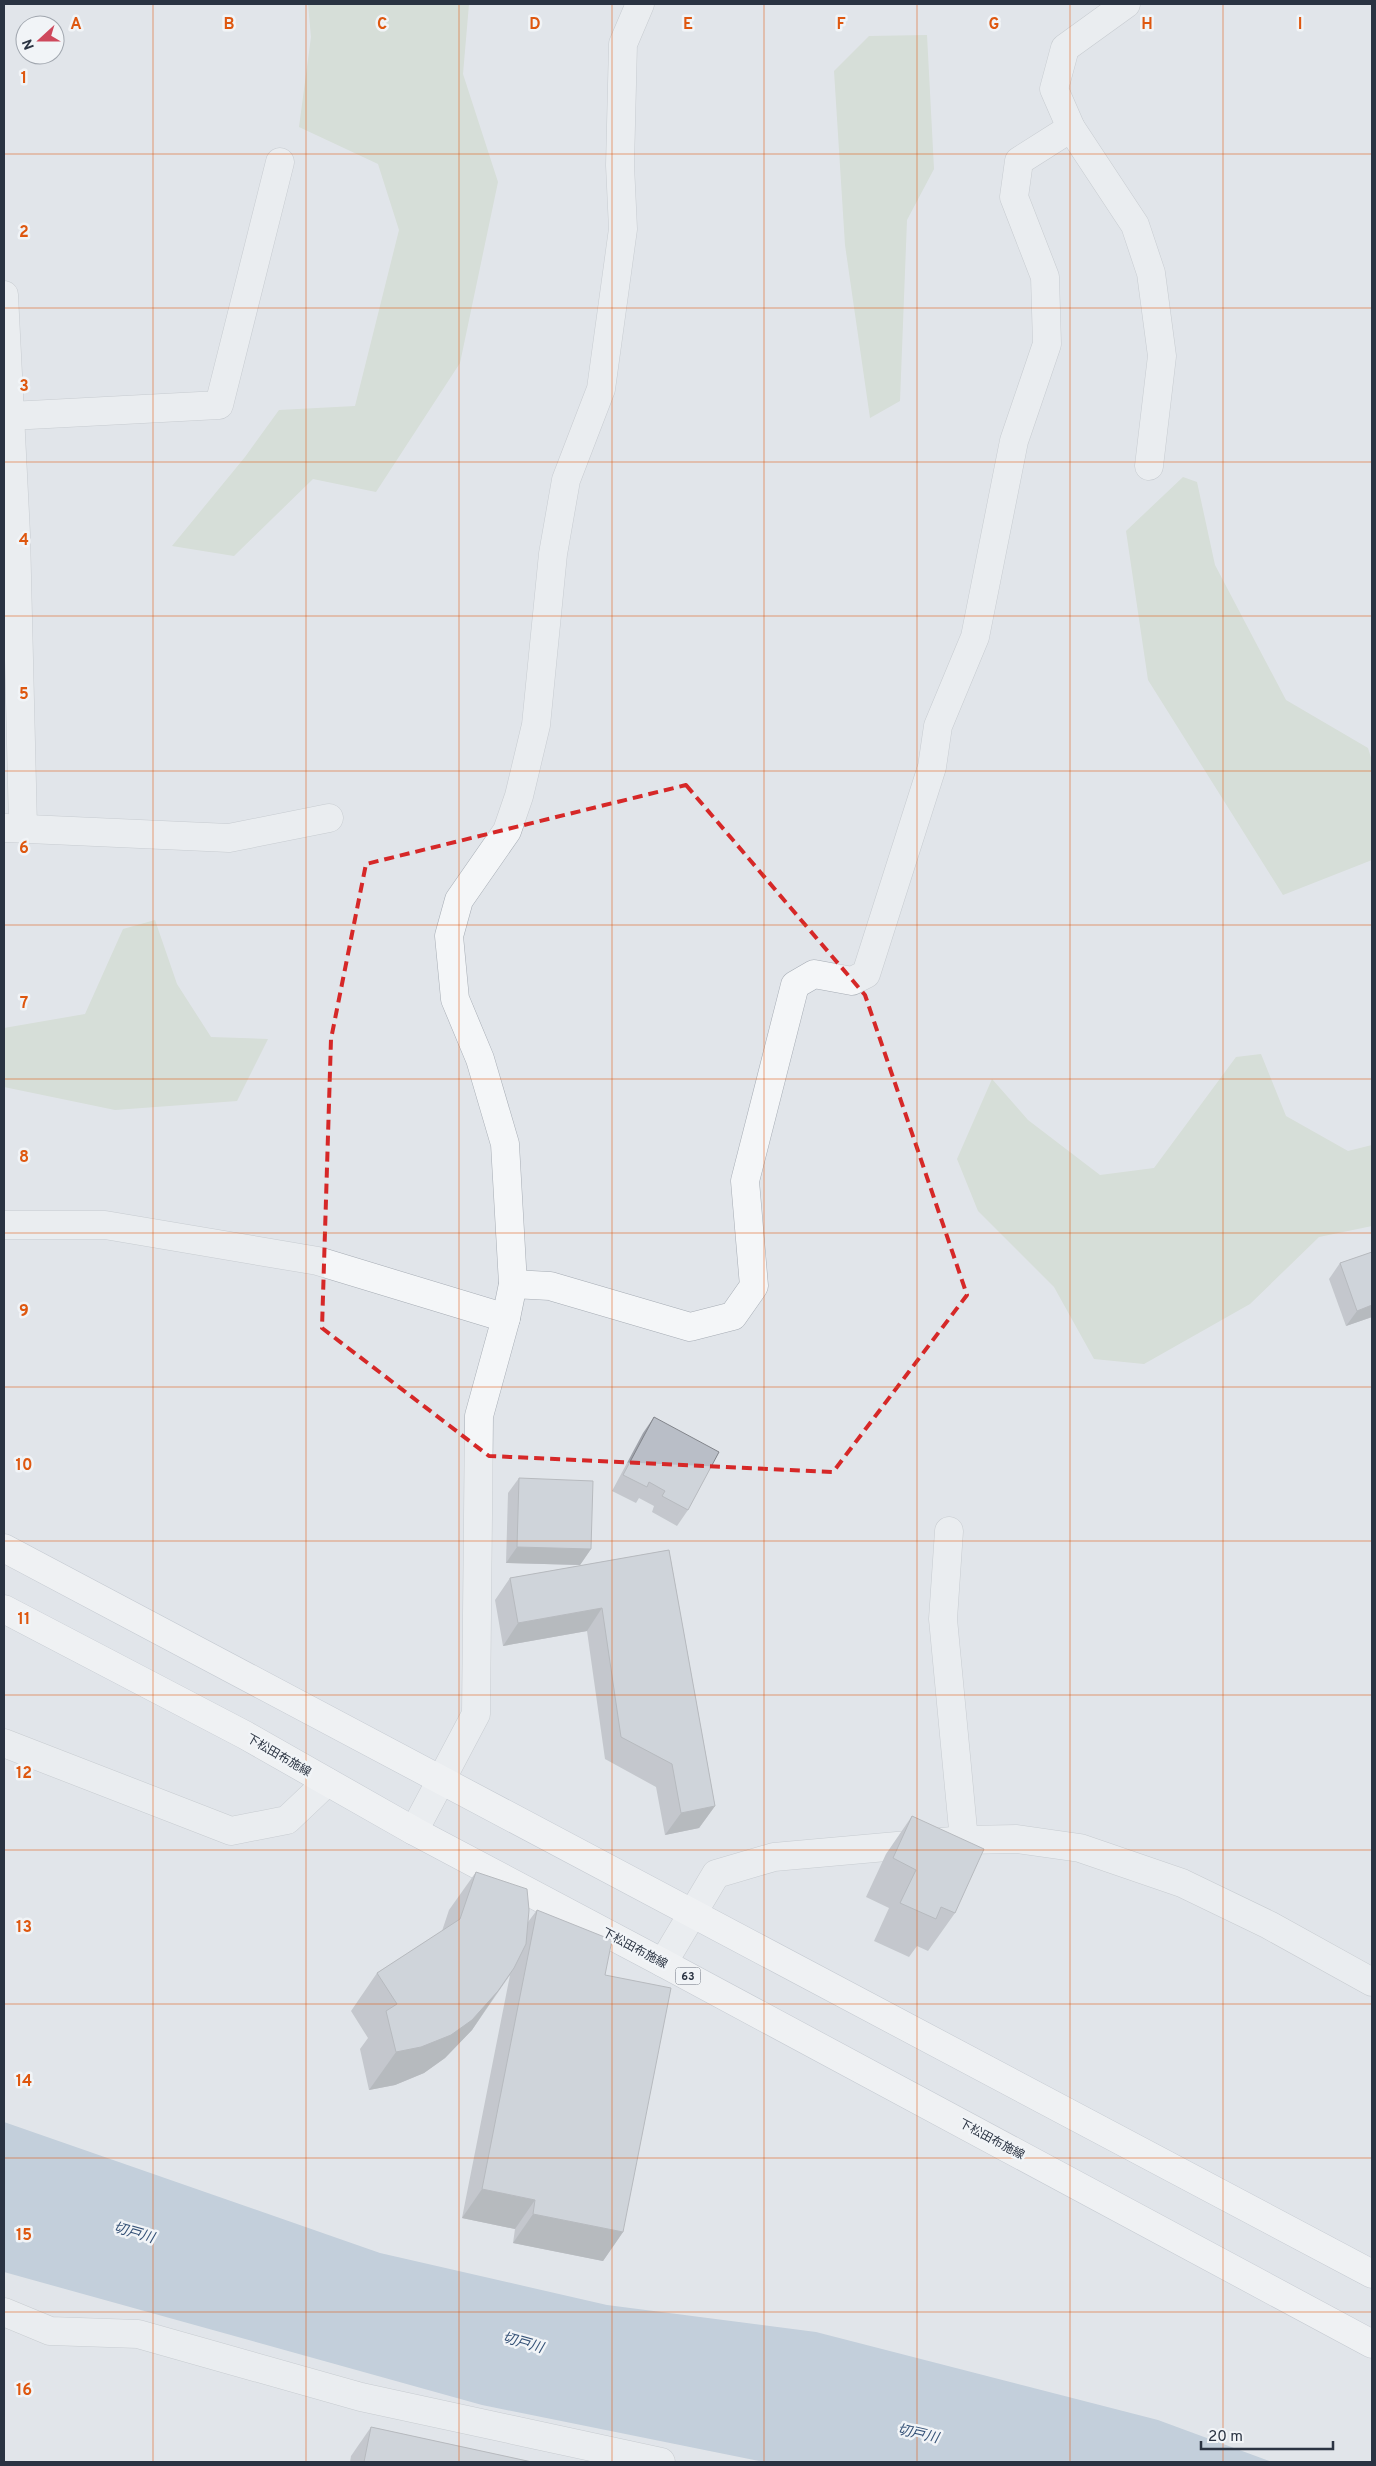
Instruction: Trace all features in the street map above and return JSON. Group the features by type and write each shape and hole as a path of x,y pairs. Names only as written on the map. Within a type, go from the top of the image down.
{"main road":[{"path":"4,1548 1372,2274"},
{"name":"下松田布施線","path":"4,1609 245,1735 414,1831 664,1962 1372,2344"}],"street":[{"path":"414,1831 442,1782 476,1714 479,1416 506,1318 513,1284 505,1144 480,1059 455,999 449,936 459,900 507,831 519,796 536,725 553,554 566,480 601,389 623,229 620,164 623,44 640,4"},
{"path":"1126,4 1065,48 1054,89 1071,128 1135,225 1151,273 1162,356 1149,466"},
{"path":"513,1284 550,1286 690,1327 733,1316 754,1286 744,1181 795,985 814,974 852,981 866,974 932,767 938,726 975,637 1014,442 1047,344 1045,277 1014,197 1019,161 1071,128"},
{"path":"10,416 219,404 280,162"},
{"path":"4,295 10,416 13,828 229,838 329,818"},
{"path":"4,1225 105,1225 318,1261 506,1318"},
{"path":"949,1531 943,1619 964,1840"},
{"path":"4,1743 231,1831 287,1820 327,1782"},
{"path":"664,1962 716,1874 774,1857 964,1840 1017,1839 1080,1848 1182,1883 1270,1925 1372,1982"},
{"path":"4,2312 50,2331 138,2334 361,2397 661,2462"}],"highlighted area":[{"path":"686,785 865,995 967,1295 833,1472 489,1456 322,1328 331,1039 366,864"}],"green space":[{"path":"308,4 469,4 463,74 498,182 460,363 376,492 313,479 234,556 172,546 245,457 279,410 355,406 399,230 378,164 299,127 311,37"},
{"path":"927,35 934,169 907,220 900,401 870,418 845,245 834,71 869,36"},
{"path":"1183,477 1197,482 1215,565 1286,700 1368,748 1372,761 1372,860 1283,895 1148,680 1126,531"},
{"path":"155,920 177,984 211,1037 268,1039 237,1101 115,1110 4,1087 4,1028 85,1014 123,929"},
{"path":"1261,1054 1286,1116 1348,1151 1372,1145 1372,1226 1319,1237 1250,1304 1144,1364 1094,1359 1054,1287 978,1211 957,1159 992,1079 1028,1120 1100,1175 1154,1168 1236,1057"}],"water":[{"name":"切戸川","path":"4,2122 380,2253 607,2305 816,2332 1158,2420 1272,2462 764,2462 482,2405 4,2272"}],"building":[{"path":"1372,1252 1372,1305 1357,1311 1340,1263"},
{"path":"654,1417 719,1452 688,1510 662,1496 665,1491 649,1482 647,1487 623,1475"},
{"path":"519,1478 593,1481 591,1549 517,1547"},
{"path":"669,1550 715,1806 681,1813 672,1764 621,1737 602,1608 518,1623 510,1578"},
{"path":"912,1816 984,1849 955,1913 941,1907 936,1919 900,1903 916,1870 893,1858"},
{"path":"476,1872 527,1889 529,1910 526,1944 514,1968 498,1991 472,2020 451,2035 421,2047 396,2052 386,2011 397,2004 377,1973 460,1919"},
{"path":"537,1910 612,1940 605,1975 671,1988 623,2232 533,2214 535,2200 482,2189"},
{"path":"371,2427 532,2462 364,2462"}]}
